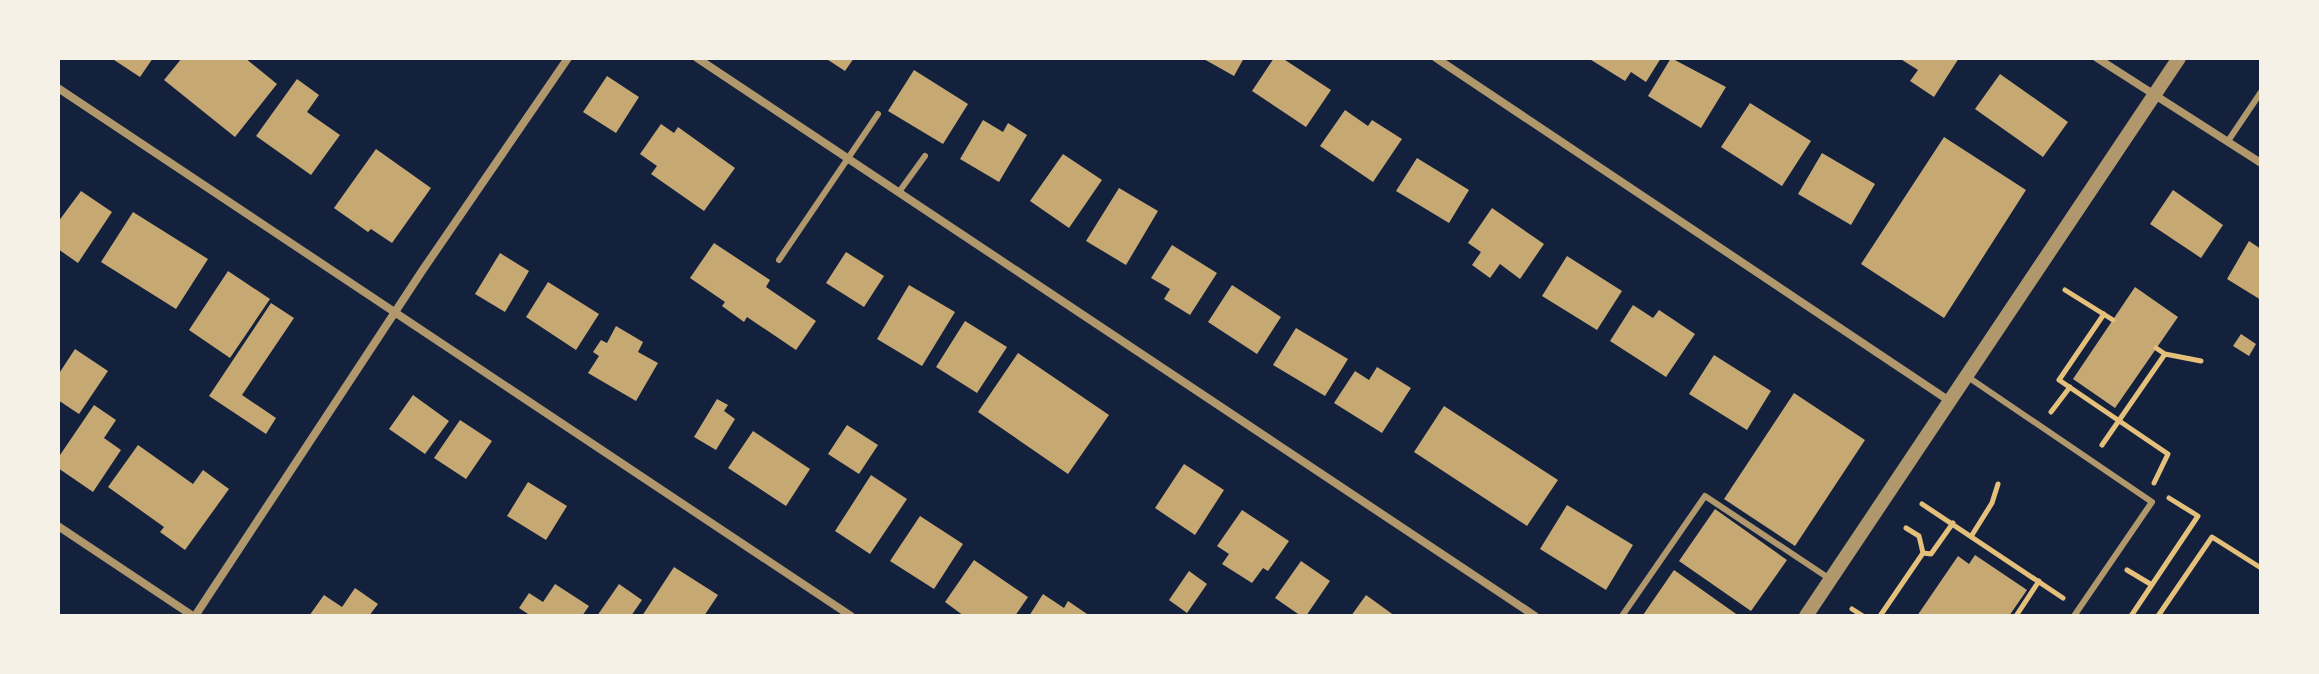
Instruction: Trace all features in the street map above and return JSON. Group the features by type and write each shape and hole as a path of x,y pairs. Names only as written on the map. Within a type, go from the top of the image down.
{"street":[{"path":"58,526 194,616 394,313 568,58"},
{"path":"697,58 1535,616"},
{"path":"1436,58 1948,400"},
{"path":"2097,58 2261,163"},
{"path":"1806,616 2179,58"},
{"path":"58,88 851,616"}],"lane":[{"path":"2228,141 2261,92"},
{"path":"779,260 878,114"},
{"path":"899,192 925,156"},
{"path":"1965,376 2152,502 2074,616"},
{"path":"1622,616 1705,496 1830,580"}],"path":[{"path":"2065,290 2113,320"},
{"path":"2104,314 2059,380 2168,454 2155,477 2156,489"},
{"path":"2156,348 2165,354 2201,361"},
{"path":"2091,460 2165,354"},
{"path":"2038,425 2070,387"},
{"path":"1972,535 1992,503 1998,484"},
{"path":"2131,616 2198,516 2166,496"},
{"path":"1922,504 2063,598"},
{"path":"1923,553 1931,554 1953,523"},
{"path":"1880,616 1923,553 1919,536 1906,528"},
{"path":"2158,616 2212,537 2261,568"},
{"path":"2112,561 2152,585"},
{"path":"2016,616 2039,581"},
{"path":"1852,609 1863,616"}],"building":[{"path":"111,58 153,58 140,77"},
{"path":"182,58 245,58 277,84 235,137 164,80"},
{"path":"825,58 854,58 845,71"},
{"path":"1202,58 1244,58 1234,76"},
{"path":"1274,58 1282,58 1331,90 1306,127 1252,91"},
{"path":"1588,58 1661,58 1646,82 1631,72 1625,81"},
{"path":"1671,58 1726,87 1701,128 1648,96"},
{"path":"1899,58 1959,58 1934,97 1910,81 1918,70"},
{"path":"914,70 968,104 943,144 888,111"},
{"path":"2000,74 2068,122 2043,157 1975,109"},
{"path":"607,76 639,97 616,133 583,112"},
{"path":"297,79 319,95 307,112 340,135 311,175 256,136"},
{"path":"1750,103 1811,141 1782,186 1721,147"},
{"path":"1345,110 1368,126 1372,120 1402,139 1373,182 1320,146"},
{"path":"983,120 1003,132 1008,123 1027,135 999,182 960,159"},
{"path":"661,124 674,133 678,127 735,168 704,211 651,174 657,166 640,154"},
{"path":"1944,137 2026,190 1944,318 1861,264"},
{"path":"376,149 431,188 392,243 371,229 368,232 334,208"},
{"path":"1822,153 1875,184 1851,225 1798,194"},
{"path":"1063,154 1102,180 1069,228 1030,201"},
{"path":"1417,158 1469,190 1449,223 1396,191"},
{"path":"1119,188 1158,211 1126,265 1086,241"},
{"path":"2173,190 2223,225 2201,258 2150,224"},
{"path":"81,191 112,212 78,263 58,249 58,222"},
{"path":"1492,208 1544,244 1520,279 1500,264 1490,278 1472,265 1481,252 1468,243"},
{"path":"133,212 208,259 176,309 101,262"},
{"path":"2249,241 2261,249 2261,300 2227,279"},
{"path":"714,243 770,280 766,287 816,321 796,350 747,317 744,322 722,306 725,302 690,278"},
{"path":"1172,245 1217,273 1190,315 1164,299 1170,289 1151,278"},
{"path":"846,252 884,276 864,307 826,283"},
{"path":"500,253 529,271 505,312 475,294"},
{"path":"1567,256 1622,291 1597,330 1542,296"},
{"path":"228,271 270,299 230,358 189,330"},
{"path":"548,282 599,314 576,350 526,317"},
{"path":"909,285 955,312 922,366 877,339"},
{"path":"1232,285 1281,317 1257,354 1208,322"},
{"path":"2135,287 2178,317 2115,408 2073,379"},
{"path":"271,303 294,318 242,395 276,418 266,434 209,396"},
{"path":"1633,305 1653,318 1659,310 1695,334 1666,377 1610,341"},
{"path":"965,321 1007,347 977,393 936,367"},
{"path":"616,326 643,342 638,352 658,363 636,401 588,373 599,356 593,352 601,340 607,343"},
{"path":"1296,328 1348,359 1325,396 1273,365"},
{"path":"2241,334 2256,344 2249,356 2233,346"},
{"path":"75,349 108,371 79,414 58,400 58,375"},
{"path":"1018,353 1109,415 1068,474 978,412"},
{"path":"1714,355 1771,391 1747,430 1689,394"},
{"path":"1377,367 1411,388 1382,433 1334,403 1355,371 1369,380"},
{"path":"1794,393 1865,440 1795,546 1724,499"},
{"path":"413,395 449,421 425,454 389,429"},
{"path":"717,399 728,405 724,411 735,419 716,450 694,437"},
{"path":"94,405 116,420 104,438 121,450 93,492 58,468 58,458"},
{"path":"1444,406 1558,480 1527,526 1414,452"},
{"path":"460,420 492,441 466,479 434,458"},
{"path":"847,425 878,445 859,474 828,454"},
{"path":"753,431 810,469 786,506 728,468"},
{"path":"138,445 193,484 203,470 229,489 185,550 160,532 164,527 108,487"},
{"path":"1184,464 1224,490 1195,535 1155,508"},
{"path":"871,475 907,499 870,554 835,531"},
{"path":"528,482 567,506 546,540 507,516"},
{"path":"1567,505 1633,545 1606,590 1540,549"},
{"path":"1715,509 1787,560 1751,611 1679,561"},
{"path":"1242,510 1289,541 1268,571 1263,568 1252,583 1222,564 1229,554 1217,546"},
{"path":"920,516 963,544 934,589 890,561"},
{"path":"1975,555 2027,590 2009,616 1917,616 1958,556 1969,564"},
{"path":"974,560 1028,597 1015,616 964,616 945,602"},
{"path":"1301,561 1330,581 1306,616 1301,616 1275,598"},
{"path":"674,567 718,595 704,616 642,616"},
{"path":"1674,570 1739,616 1643,615"},
{"path":"1189,571 1207,584 1187,613 1169,600"},
{"path":"555,584 589,606 582,616 531,616 519,608 529,593 543,602"},
{"path":"619,584 642,600 631,616 597,616"},
{"path":"355,588 378,604 369,616 309,616 324,595 342,607"},
{"path":"1043,594 1064,608 1068,601 1090,616 1029,616"},
{"path":"1366,595 1395,616 1351,616"}]}
